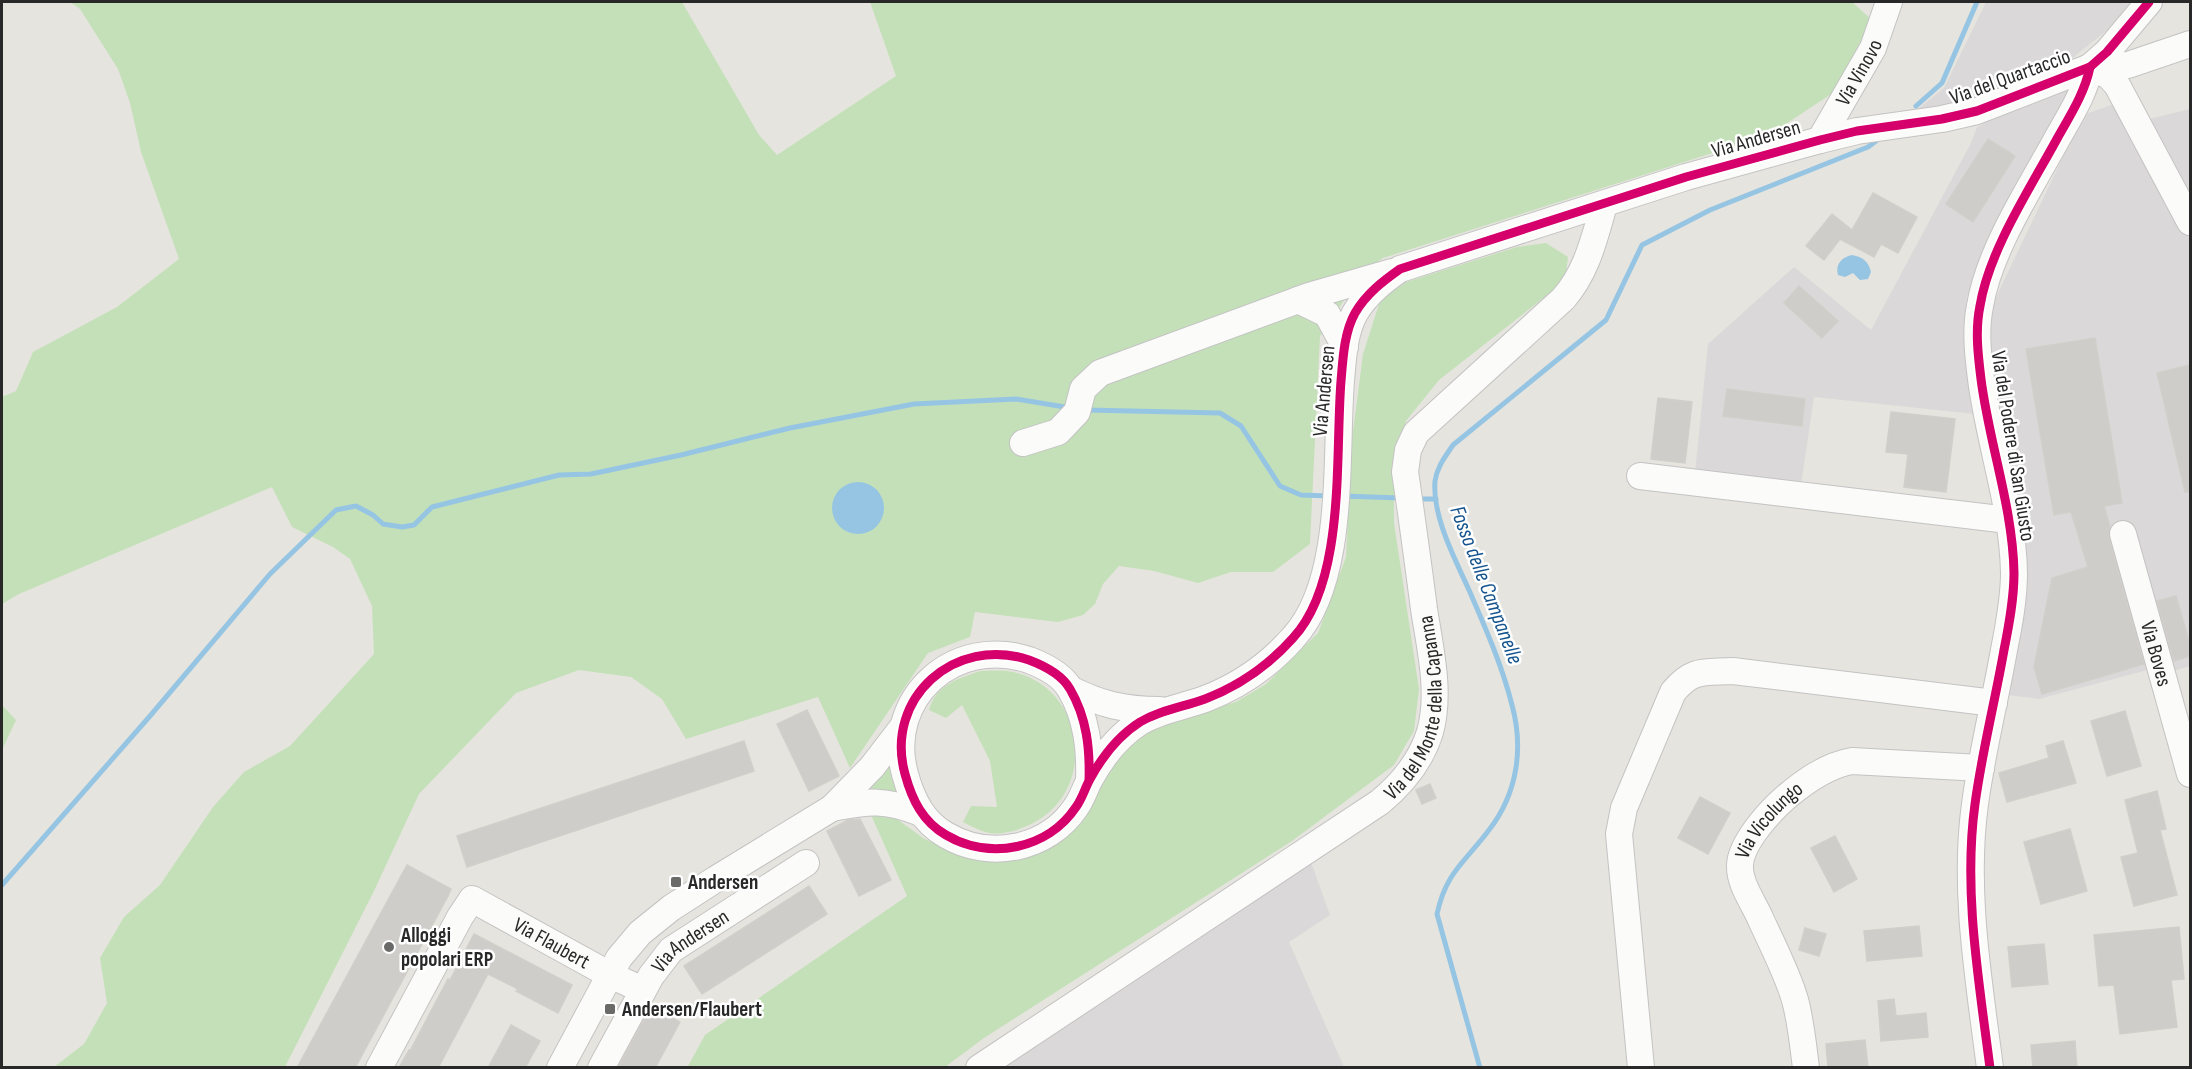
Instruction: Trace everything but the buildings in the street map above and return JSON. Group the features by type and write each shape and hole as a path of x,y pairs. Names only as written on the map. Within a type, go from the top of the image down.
{"street":[{"name":"Via Vinovo","path":"1820,140 1873,48 1889,2"},
{"name":"Via del Quartaccio","path":"1820,140 1971,113 2090,67 2108,52 2149,2"},
{"path":"2090,67 2128,65 2190,44"},
{"path":"2090,67 2109,76 2117,85 2190,222"},
{"name":"Via del Podere di San Giusto","path":"1990,1068 1975,939 1971,874 1973,821 2009,622 2013,588 2013,558 2008,520 1983,396 1977,336 1980,306 1987,278 2005,237 2081,95 2090,67"},
{"name":"Via Andersen","path":"902,728 903,767 912,795 921,813 934,827 962,843 993,849 1017,847 1035,842 1062,824 1076,808 1089,781 1119,739 1143,720 1164,710 1205,699 1243,681 1268,662 1295,636 1313,610 1330,554 1348,330 1356,311 1376,288 1401,269 1686,177 1820,140"},
{"name":"Via del Monte della Capanna","path":"979,1068 1380,802 1412,770 1430,732 1434,696 1430,647 1405,472 1406,460 1416,433 1573,288 1586,265 1604,205"},
{"path":"1023,443 1058,432 1078,407 1083,389 1100,374 1298,300 1401,269"},
{"path":"1298,300 1327,314 1345,347"},
{"path":"1640,476 2008,520"},
{"name":"Via Boves","path":"2123,534 2190,774"},
{"name":"Via Andersen","path":"560,1068 610,975 629,945 660,916 778,839 831,808 872,767 902,728 912,703 929,682 948,667 969,658 992,654 1021,657 1047,668 1061,678 1070,689 1083,719 1089,742 1089,781"},
{"path":"1641,1068 1619,834 1624,808 1673,692 1684,678 1696,673 1733,671 1994,703"},
{"name":"Via Andersen","path":"1070,689 1112,707 1164,710"},
{"name":"Via Vicolungo","path":"1806,1068 1794,999 1761,919 1742,882 1740,872 1742,855 1762,822 1780,802 1809,780 1837,764 1852,761 1981,768"},
{"name":"Via Andersen","path":"831,808 880,802 921,813"},
{"name":"Via Andersen","path":"601,1068 659,964 678,945 806,863"},
{"name":"Via Flaubert","path":"379,1068 460,917 472,899 610,975"},
{"name":"Via Andersen","path":"610,975 643,990"}],"shaded area":[{"path":"1986,2 2134,2 2111,27 2065,64 2017,87 1918,116 1919,108 1944,88"},
{"path":"2078,79 1993,241 1967,296 1965,330 1975,414 1814,397 1801,485 1695,473 1708,344 1794,267 1871,330 1971,143 1977,127"},
{"path":"2120,102 2190,239 2190,666 2170,672 2128,522 2116,526 2155,668 2039,699 2008,695 2027,574 2018,508 1993,383 1988,314 2083,115"},
{"path":"2190,109 2190,205 2149,119"},
{"path":"1311,862 1330,915 1289,942 1344,1067 1002,1068"}],"green space":[{"path":"70,2 682,2 759,135 777,155 896,76 870,2 1852,2 1872,20 1833,93 1769,135 1383,258 1363,272 1320,336 1310,544 1273,572 1231,572 1198,583 1154,571 1119,566 1103,584 1095,604 1083,615 1058,622 975,612 970,637 928,653 850,768 818,697 686,739 662,699 631,677 579,670 516,693 419,794 374,891 285,1067 54,1067 84,1044 107,1003 100,958 124,917 160,885 213,807 244,772 290,746 374,654 372,606 350,559 333,547 292,527 272,487 19,594 2,604 2,397 16,391 33,352 117,307 179,259 141,152 130,103 118,69 80,9"},
{"path":"1546,243 1568,257 1565,281 1439,380 1406,421 1394,475 1394,523 1419,689 1414,731 1394,765 1292,841 984,1038 945,1067 687,1068 705,1035 907,896 868,808 886,811 923,838 949,851 980,858 1019,858 1120,751 1153,726 1236,702 1266,684 1318,633 1346,557 1352,439 1363,354 1380,301 1406,282 1517,247"},
{"path":"980,671 1007,671 1034,679 1054,695 1068,716 1075,740 1075,765 1067,789 1052,810 1029,825 1004,833 986,832 963,822 971,806 997,807 990,761 962,705 946,718 929,710 937,694 948,684"},
{"path":"2,705 16,720 2,750"},
{"path":"893,756 903,794 863,792"}],"water":[{"path":"1852,255 1859,257 1869,265 1871,272 1868,279 1860,280 1853,273 1845,277 1838,275 1840,262"},
{"path":"853,482 863,482 873,486 880,493 884,508 880,523 873,530 863,534 853,534 843,530 836,523 832,513 832,503 836,493 843,486"}],"waterway":[{"path":"1916,106 1942,83 1977,2"},
{"name":"Fosso delle Campanelle","path":"1480,1068 1437,914 1451,877 1489,830 1506,801 1516,771 1516,722 1498,661 1441,523 1435,494 1435,481 1439,467 1453,445 1606,320 1642,245 1710,210 1868,147 1876,141"},
{"path":"2,885 270,574 336,510 356,506 373,515 383,524 402,527 414,525 432,507 559,475 591,474 790,428 914,404 1016,399 1071,408"},
{"path":"1086,410 1220,413 1241,426 1280,486 1301,495 1329,496"},
{"path":"1342,496 1401,498"},
{"path":"1417,499 1436,499"}],"cycle path":[{"path":"1089,781 1086,734 1076,700 1067,684 1058,675 1029,660 1002,655 975,657 952,665 931,679 915,698 905,721 901,746 905,774 915,801 931,824 946,835 981,848 999,849 1017,846 1050,833 1064,821 1078,804 1105,755 1118,740 1140,722 1156,714 1205,699 1230,688 1253,674 1274,657 1293,638 1310,614 1322,584 1330,551 1335,516 1342,372 1348,329 1364,300 1375,288 1400,269 1686,177 1820,140 1857,131 1942,119 1977,111 2090,67 2107,52 2149,2"},
{"path":"1990,1068 1974,936 1972,837 1981,765 2009,622 2014,573 2010,524 1981,379 1978,315 1992,263 2024,198 2077,103 2090,67"}],"place":[{"name":"Andersen","path":"676,882"},
{"name":"Alloggi popolari ERP","path":"389,947"},
{"name":"Andersen/Flaubert","path":"610,1009"}]}
